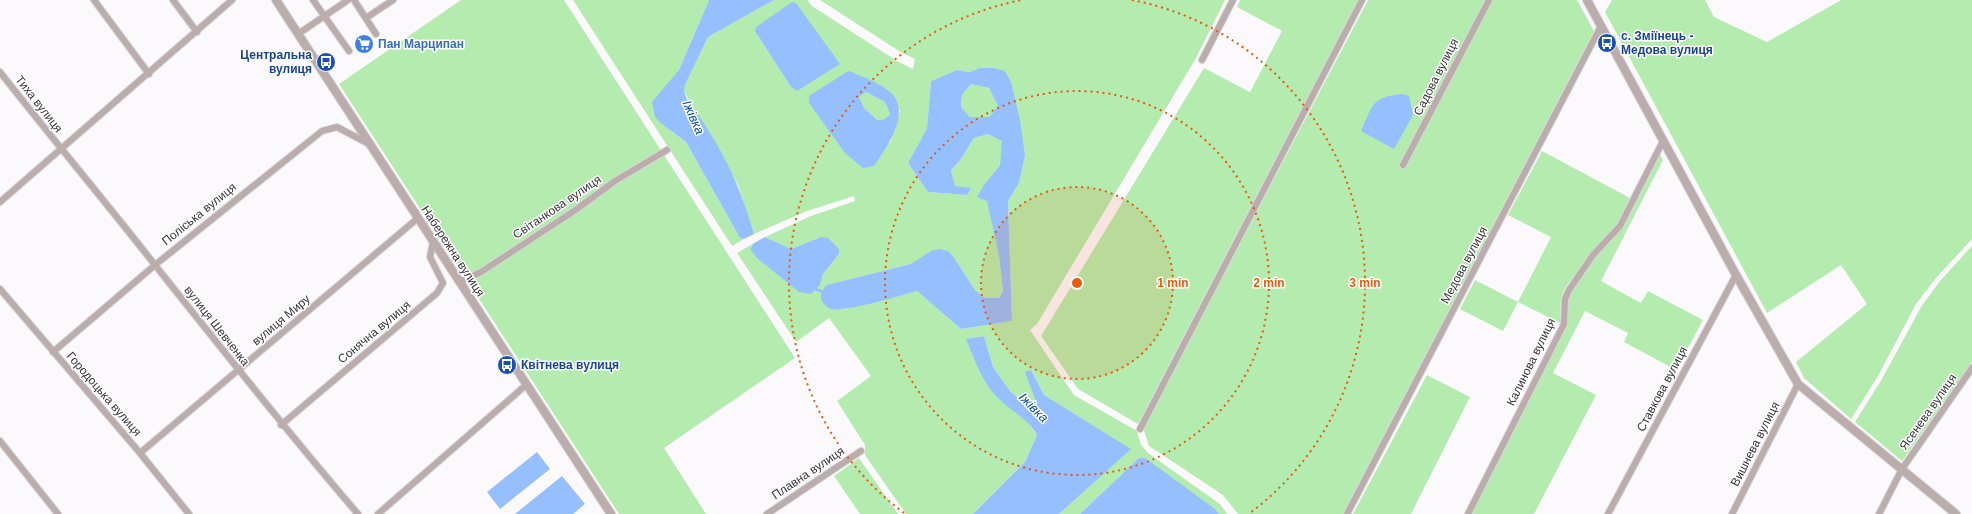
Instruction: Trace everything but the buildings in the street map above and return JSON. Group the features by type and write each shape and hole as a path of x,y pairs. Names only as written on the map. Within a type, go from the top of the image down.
{"street":[{"path":"94,0 149,74"},
{"path":"173,0 197,32"},
{"path":"0,202 149,74 232,0"},
{"name":"Набережна вулиця","path":"276,0 611,514"},
{"path":"313,0 349,51"},
{"path":"298,34 348,0"},
{"path":"354,0 376,34"},
{"path":"366,18 393,0"},
{"path":"1202,60 1233,0"},
{"path":"1140,428 1362,0"},
{"name":"Садова вулиця","path":"1403,165 1489,0"},
{"path":"1587,0 1736,275 1798,384 1956,514"},
{"name":"Медова вулиця","path":"1347,514 1601,26"},
{"name":"Тиха вулиця","path":"0,72 60,150"},
{"name":"Поліська вулиця","path":"53,352 155,265 322,131 337,127 370,144"},
{"name":"Калинова вулиця","path":"1468,514 1564,324 1565,299 1568,290 1593,255 1620,226 1663,141"},
{"name":"вулиця Шевченка","path":"60,150 155,265 281,424 358,514"},
{"name":"Світанкова вулиця","path":"459,282 481,272 574,211 615,181 667,150"},
{"name":"вулиця Миру","path":"140,452 418,218"},
{"name":"Сонячна вулиця","path":"281,424 437,293 443,283 430,257 433,242"},
{"name":"Ставкова вулиця","path":"1608,514 1736,275"},
{"name":"Городоцька вулиця","path":"0,289 140,452 189,514"},
{"name":"Ясенева вулиця","path":"1879,514 1902,469 1972,368"},
{"name":"Вишнева вулиця","path":"1732,514 1798,384"},
{"path":"378,514 526,385"},
{"path":"0,441 58,514"},
{"name":"Плавна вулиця","path":"767,514 861,451"}],"green space":[{"path":"461,0 564,0 795,358 664,448 706,514 619,514 339,84"},
{"path":"573,0 709,0 679,70 670,83 662,124 686,142 740,238 744,239 732,246"},
{"path":"774,0 807,0 812,6 897,61 913,69 915,59 902,53 820,0 1225,0 1196,58 1037,324 1030,330 1074,395 1137,431 1141,445 1148,453 1220,504 1227,514 1219,514 1214,508 1145,459 1139,458 1080,514 1059,514 1130,449 1044,395 1031,370 1044,421 1010,391 993,367 984,336 967,339 1037,435 1025,462 973,514 906,514 865,455 865,445 837,401 871,376 829,318 796,342 737,253 754,243 750,249 820,285 823,274 839,254 821,237 791,249 765,237 811,216 855,201 854,196 807,211 754,234 738,185 684,91 685,85 708,37","holes":["755,31 797,91 791,87","980,68 1025,156 1019,183 1008,201 1012,321 961,329 917,291 844,309 826,285 911,264 955,259 975,290 985,298 999,298 1003,291 999,256 984,185 1000,165 1003,141 988,134 974,138 959,162 951,170 955,187 967,195 928,192 908,163 927,128 931,81 957,70 969,72","869,79 900,111 890,143 809,96"]},
{"path":"1240,0 1358,0 1138,424 1078,389 1041,336 1204,68 1250,92 1282,31 1237,7"},
{"path":"1368,0 1577,0 1594,31 1343,514 1238,514 1223,495 1149,446 1143,428"},
{"path":"1612,0 1705,0 1714,17 1767,42 1841,0 1972,0 1972,239 1936,278 1916,304 1878,376 1851,419 1804,378 1796,362 1867,304 1841,265 1767,313 1605,12"},
{"path":"971,84 989,88 998,106 989,117 970,117 961,107 962,95"},
{"path":"866,92 885,102 890,114 885,119 877,120 863,108 859,97"},
{"path":"1542,151 1630,198 1617,224 1591,253 1565,288 1561,298 1560,323 1518,302 1551,237 1508,215"},
{"path":"1660,154 1663,160 1601,281 1641,303 1648,291 1703,320 1676,370 1624,342 1628,333 1585,311 1553,373 1596,395 1534,514 1471,514 1567,325 1568,299 1571,292 1595,257 1623,228"},
{"path":"1972,246 1972,362 1902,461 1855,422 1882,379 1921,307 1940,281"},
{"path":"1475,280 1518,302 1503,331 1460,309"},
{"path":"1427,375 1470,397 1411,514 1353,514"},
{"path":"859,458 898,514 860,514 834,476"}],"water":[{"path":"709,0 774,0 708,37 685,85 684,91 687,99 719,148 742,197 754,234 744,239 740,238 686,142 655,117 652,102 679,70"},
{"path":"792,2 796,3 840,64 797,91 791,87 755,31 756,27"},
{"path":"980,68 994,68 1005,71 1011,82 1020,120 1025,156 1019,183 1008,201 1012,321 961,329 917,291 860,306 838,309 829,308 821,299 826,285 911,264 931,251 939,249 948,251 955,259 975,290 985,298 999,298 1003,291 999,256 987,201 977,197 984,185 1000,165 1002,141 988,134 974,138 959,162 951,170 955,186 971,188 967,195 928,192 908,163 927,128 931,81 957,70 969,72","holes":["971,84 989,88 998,106 989,117 970,117 961,107 962,95"]},
{"path":"848,71 873,81 891,92 898,104 899,113 897,123 890,141 874,166 863,168 845,153 809,103 809,96","holes":["866,92 885,102 890,114 885,119 877,120 864,108 859,97"]},
{"path":"1402,94 1409,96 1413,115 1394,149 1361,131 1374,104 1384,97"},
{"path":"765,237 791,249 821,237 828,238 839,249 839,254 823,274 820,285 811,294 799,292 757,258 750,249 754,243"},
{"path":"984,336 993,367 1010,391 1043,420 1025,372 1031,370 1044,395 1131,449 1059,514 973,514 1025,462 1037,435 1029,424 993,393 983,379 966,339"},
{"path":"537,452 550,469 500,509 487,492"},
{"path":"1139,458 1145,458 1214,508 1219,514 1080,514"},
{"path":"562,476 585,504 573,514 515,514"}],"waterway":[{"name":"Іжівка","path":"813,288 823,292"}],"place":[{"name":"с. Зміїнець - Медова вулиця","path":"1607,43"},
{"name":"Пан Марципан","path":"364,44"},
{"name":"Центральна вулиця","path":"326,62"},
{"name":"Квітнева вулиця","path":"507,365"}]}
